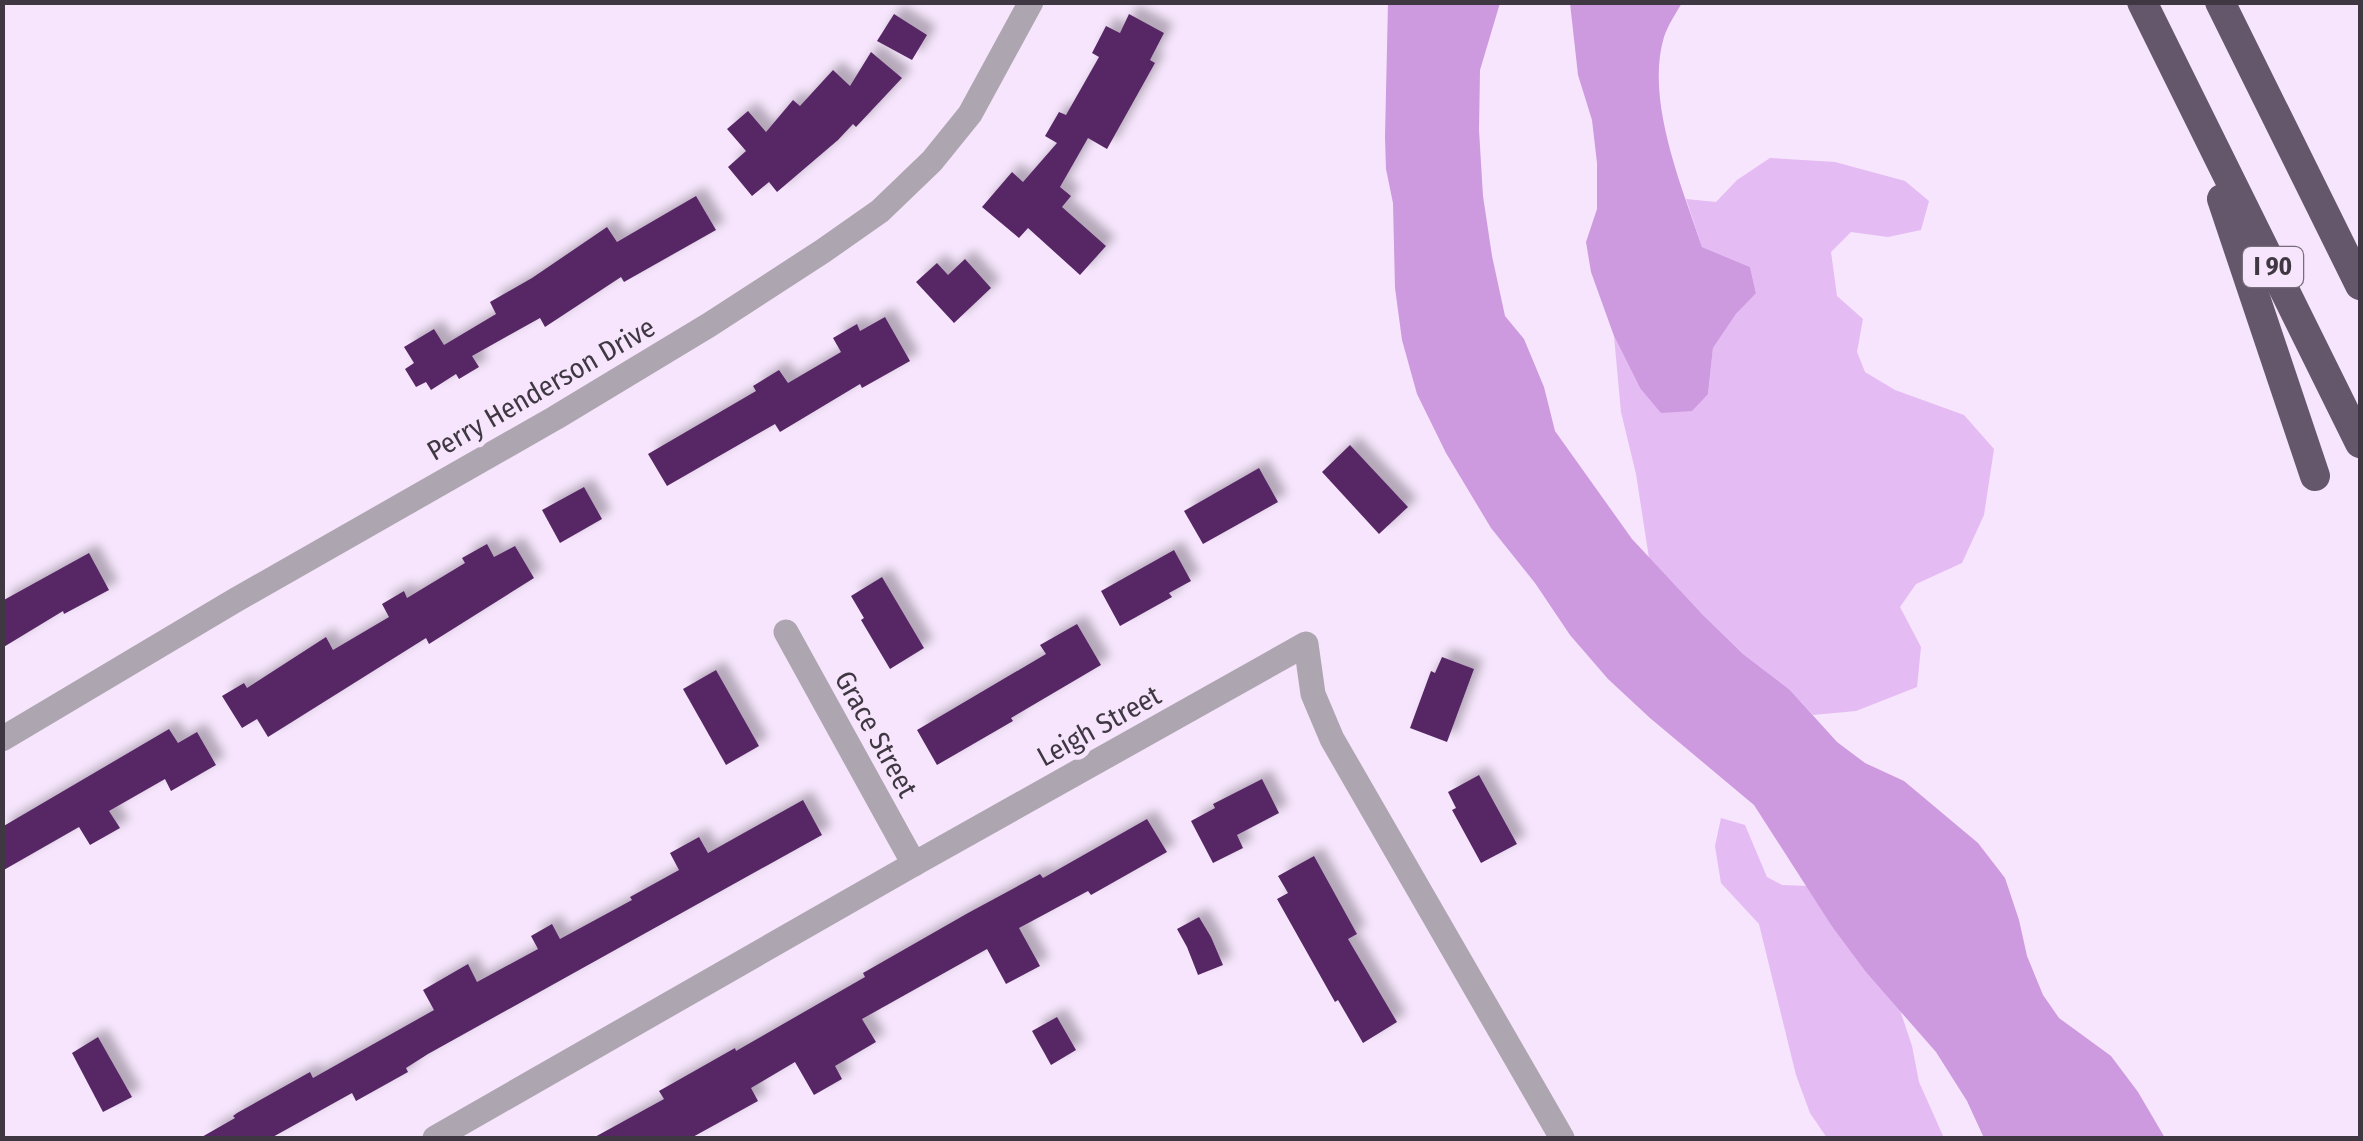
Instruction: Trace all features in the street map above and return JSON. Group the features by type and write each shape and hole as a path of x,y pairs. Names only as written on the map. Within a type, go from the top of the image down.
{"highway":[{"name":"I 90","path":"2142,2 2360,443"},
{"name":"I 90","path":"2220,2 2360,284"},
{"path":"2186,92 2315,476"}],"street":[{"name":"Perry Henderson Drive","path":"2,739 234,601 556,418 708,325 880,211 932,161 970,114 1031,2"},
{"name":"Grace Street","path":"786,632 914,864"},
{"name":"Leigh Street","path":"435,1138 1306,644 1313,694 1332,738 1562,1138"}],"shaded area":[{"path":"1388,3 1500,3 1480,70 1483,196 1505,316 1524,339 1544,387 1555,431 1632,539 1743,654 1790,690 1837,742 1865,763 1904,781 1978,843 2005,878 2027,956 2043,995 2059,1018 2111,1056 2165,1138 1984,1138 1967,1101 1936,1052 1833,928 1754,805 1608,679 1570,635 1491,528 1446,453 1417,394 1402,340 1395,288 1393,203 1386,169"},
{"path":"1570,3 1682,3 1666,33 1659,62 1668,143 1702,247 1750,267 1756,293 1713,348 1708,394 1692,411 1661,413 1640,388 1614,336 1591,272 1586,242 1597,209 1597,163 1592,120 1578,75"},
{"path":"1770,158 1835,162 1905,181 1929,201 1921,230 1888,237 1851,232 1831,252 1837,296 1863,319 1857,352 1865,372 1895,390 1964,415 1994,449 1984,515 1962,563 1916,584 1900,607 1921,647 1917,687 1856,711 1813,715 1790,690 1743,654 1649,558 1636,474 1621,412 1614,336 1640,388 1708,394 1713,348 1756,292 1750,267 1702,247 1686,199 1716,202 1737,180"},
{"path":"1721,818 1745,825 1767,877 1782,885 1808,886 1833,928 1900,1010 1919,1082 1944,1138 1827,1138 1810,1113 1796,1075 1759,924 1721,883 1715,846"}],"building":[{"path":"894,14 927,35 912,60 877,41"},
{"path":"1129,14 1164,33 1150,60 1155,63 1107,149 1088,138 1060,187 1071,196 1062,207 1106,246 1080,275 1028,228 1019,238 982,207 1012,172 1023,182 1057,143 1045,136 1059,112 1066,115 1099,57 1092,53 1106,26 1120,33"},
{"path":"871,52 902,78 856,127 853,124 777,192 769,182 752,196 728,167 746,151 727,129 748,111 766,132 793,100 800,106 833,70 850,86"},
{"path":"696,196 716,230 624,282 621,277 545,327 540,318 472,356 479,367 459,379 456,374 431,390 426,382 416,387 405,369 414,363 404,347 434,329 444,345 496,314 490,302 607,227 617,242"},
{"path":"965,259 991,288 954,323 916,282 937,263 948,275"},
{"path":"885,317 910,361 862,388 860,384 780,432 775,424 667,486 648,454 756,391 753,386 779,370 788,383 841,352 833,338 857,324 860,331"},
{"path":"1350,445 1408,507 1379,534 1322,472"},
{"path":"1259,468 1278,502 1203,544 1184,511"},
{"path":"584,487 602,519 560,543 542,510"},
{"path":"487,544 494,557 515,546 534,578 429,644 426,638 268,737 257,719 242,728 222,696 244,683 247,688 326,637 333,650 389,617 382,604 404,591 407,598 465,563 462,558"},
{"path":"1174,550 1191,581 1169,593 1172,597 1120,626 1101,591"},
{"path":"89,553 109,590 64,614 63,611 2,648 2,601"},
{"path":"882,577 924,648 890,669 851,596"},
{"path":"1077,624 1101,665 937,765 917,730 1046,654 1040,645"},
{"path":"1442,657 1474,669 1447,742 1410,728 1431,671 1435,673"},
{"path":"716,670 759,746 726,765 683,689"},
{"path":"169,729 178,743 197,732 216,765 171,791 165,779 109,811 120,828 90,845 79,827 2,871 2,827"},
{"path":"1479,775 1517,844 1481,863 1452,810 1456,808 1448,792"},
{"path":"1262,779 1279,813 1237,835 1243,848 1213,863 1191,821 1215,808 1213,804"},
{"path":"803,800 822,835 428,1054 406,1068 408,1072 356,1101 352,1093 271,1138 200,1138 310,1072 313,1078 434,1010 423,990 468,964 477,982 538,949 531,936 552,924 560,939 679,870 670,853 699,837 708,853"},
{"path":"1147,819 1167,852 1091,895 1088,891 1019,928 1040,966 1006,984 987,949 862,1019 876,1042 835,1066 842,1079 814,1095 795,1062 751,1088 758,1101 691,1138 593,1138 664,1099 659,1091 865,977 863,973"},
{"path":"1314,856 1357,934 1348,939 1397,1022 1363,1043 1338,1000 1335,1002 1277,899 1288,893 1278,876"},
{"path":"1199,917 1223,965 1198,975 1177,929"},
{"path":"1057,1017 1076,1050 1051,1065 1032,1031"},
{"path":"98,1037 132,1097 103,1112 72,1053"}]}
